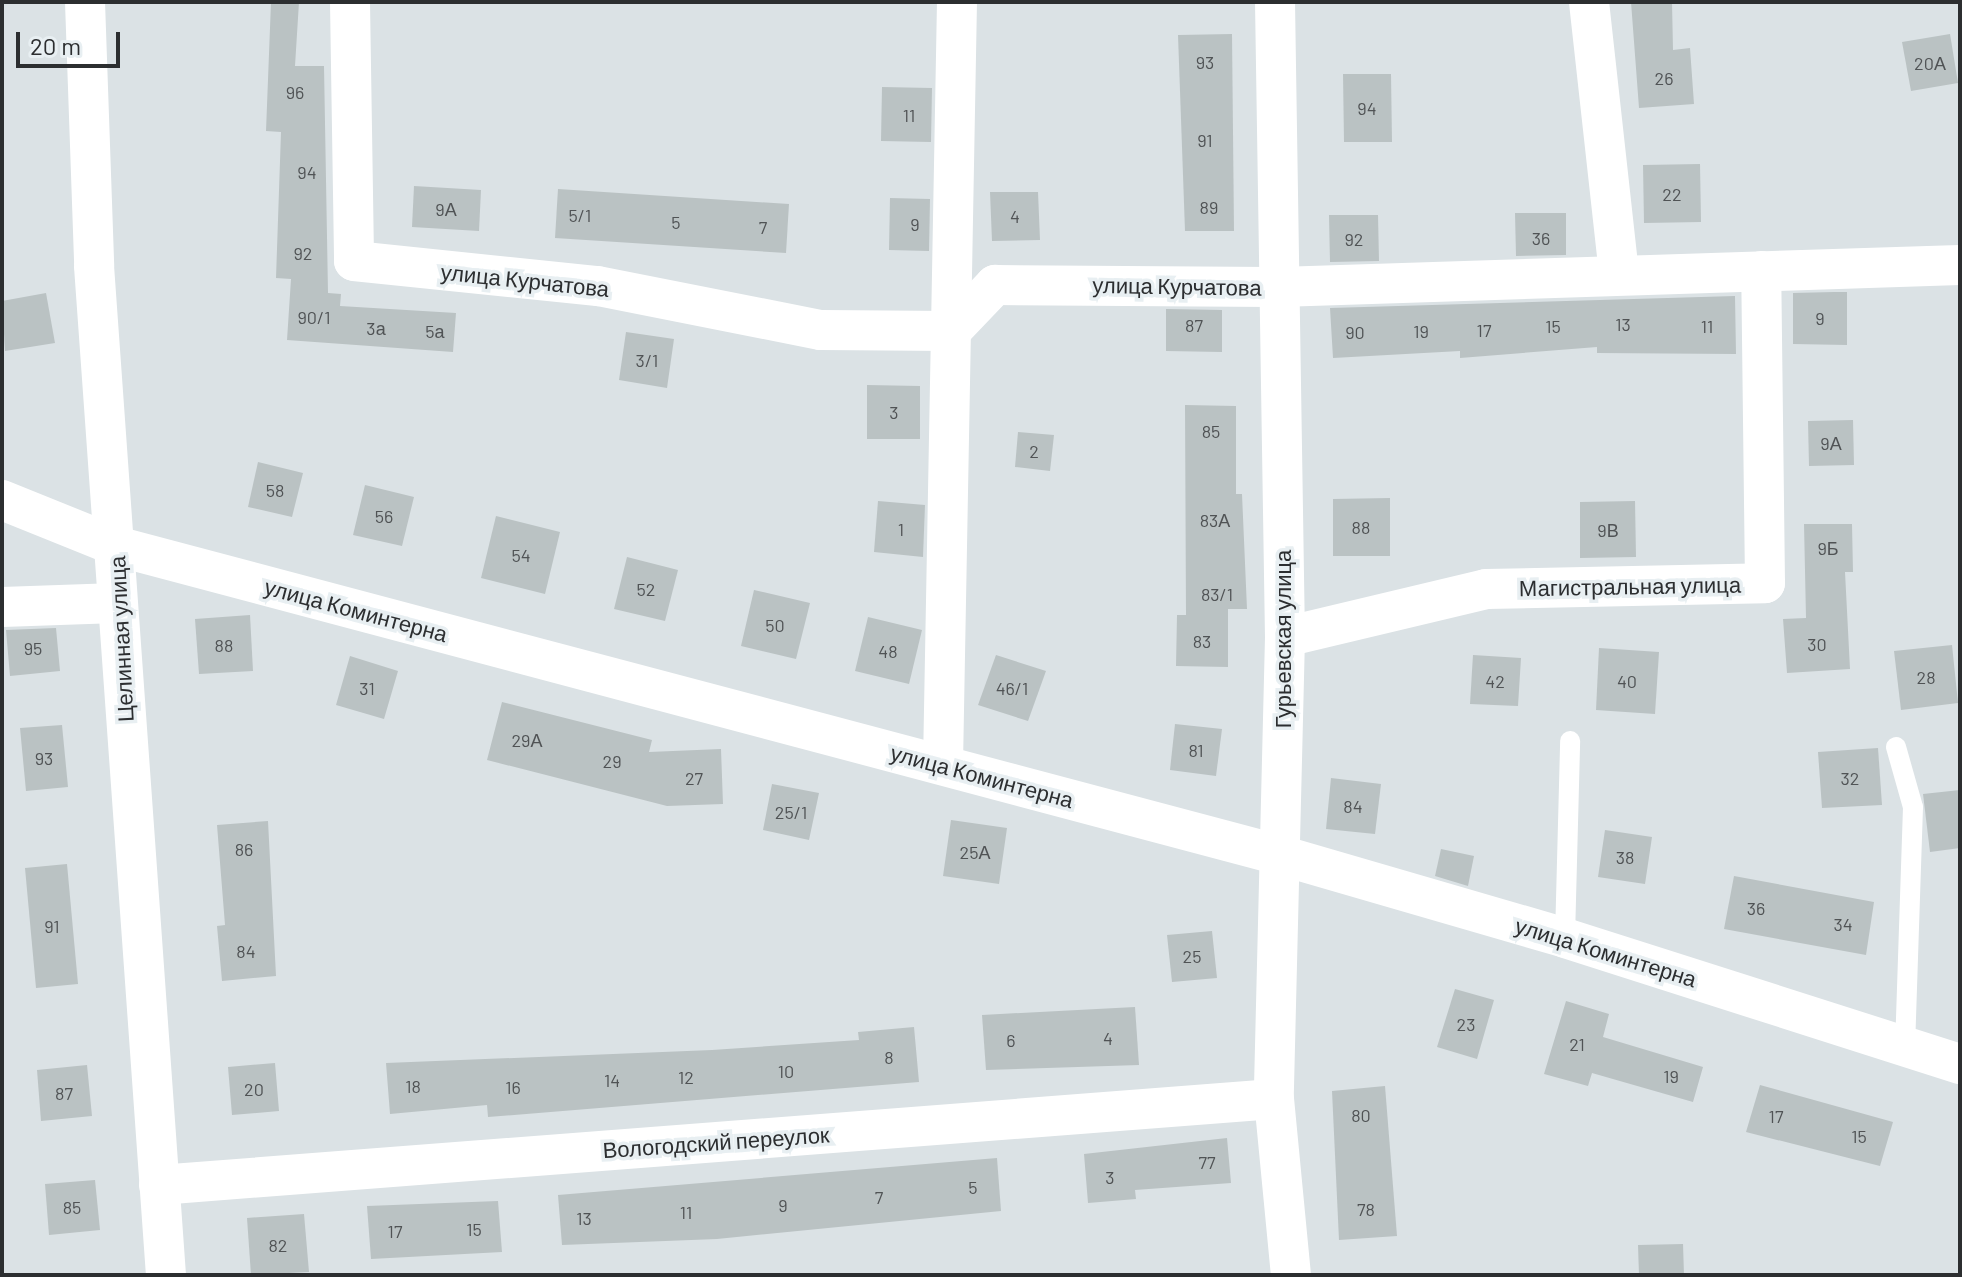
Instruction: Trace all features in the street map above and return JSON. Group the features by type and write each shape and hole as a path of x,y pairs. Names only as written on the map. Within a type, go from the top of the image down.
{"street":[{"name":"Целинная улица","path":"85,2 94,266 166,1275"},
{"name":"улица Курчатова","path":"350,2 354,261 598,286 821,330 951,331 995,285 1279,287"},
{"path":"943,765 957,2"},
{"name":"Гурьевская улица","path":"1275,2 1285,637 1274,1099 1291,1275"},
{"path":"1589,2 1619,274"},
{"path":"1279,287 1960,265"},
{"name":"Магистральная улица","path":"1285,637 1486,589 1765,583 1761,271"},
{"name":"улица Коминтерна","path":"2,500 116,546 1280,855 1565,938 1960,1064"},
{"path":"2,607 117,603"},
{"name":"Вологодский переулок","path":"159,1185 1274,1099"}],"lane":[{"path":"1565,938 1570,741"},
{"path":"1896,747 1913,807 1905,1047"}],"building":[{"path":"271,2 299,2 295,66 324,66 328,293 341,294 340,306 456,313 453,352 287,340 291,279 276,278 281,132 266,131"},
{"path":"1631,2 1672,2 1673,50 1690,48 1694,104 1639,108"},
{"path":"1232,34 1234,231 1185,231 1178,35"},
{"path":"1950,34 1958,83 1911,91 1902,42"},
{"path":"1343,74 1391,74 1392,142 1344,142"},
{"path":"882,87 932,88 931,142 881,141"},
{"path":"1700,164 1701,222 1644,223 1643,165"},
{"path":"414,186 481,190 479,231 412,227"},
{"path":"558,189 789,204 786,253 555,238"},
{"path":"990,192 1038,192 1040,240 992,241"},
{"path":"890,198 930,199 929,251 889,250"},
{"path":"1515,213 1566,213 1566,255 1516,256"},
{"path":"1329,215 1378,215 1379,261 1330,262"},
{"path":"1847,292 1847,345 1793,344 1793,293"},
{"path":"46,293 55,343 5,351 2,301"},
{"path":"1735,296 1736,354 1597,353 1597,347 1460,358 1460,351 1333,358 1330,308"},
{"path":"1166,309 1222,310 1222,352 1166,351"},
{"path":"626,332 674,339 667,388 619,380"},
{"path":"867,385 920,386 920,439 867,439"},
{"path":"1185,405 1236,406 1236,494 1242,494 1247,609 1228,609 1228,667 1176,666 1177,615 1186,615"},
{"path":"1853,420 1854,465 1809,466 1808,421"},
{"path":"1018,432 1054,435 1050,471 1015,467"},
{"path":"258,462 303,473 292,517 248,507"},
{"path":"365,485 414,497 402,546 353,535"},
{"path":"1390,498 1390,556 1333,556 1333,499"},
{"path":"878,501 925,505 923,557 874,552"},
{"path":"1635,501 1636,557 1580,558 1580,502"},
{"path":"496,516 560,532 545,594 481,578"},
{"path":"1804,524 1852,524 1853,572 1845,572 1850,669 1787,673 1783,619 1806,618"},
{"path":"627,557 678,570 665,621 614,609"},
{"path":"754,590 810,603 796,659 741,646"},
{"path":"250,615 253,671 199,674 195,619"},
{"path":"868,617 922,630 909,684 855,671"},
{"path":"56,628 60,671 10,676 6,630"},
{"path":"1952,645 1958,703 1901,710 1894,651"},
{"path":"1599,648 1659,652 1655,714 1596,710"},
{"path":"996,655 1046,671 1028,721 978,705"},
{"path":"1473,655 1521,658 1518,706 1470,704"},
{"path":"350,656 398,671 384,719 336,705"},
{"path":"502,702 652,740 649,752 721,749 723,804 667,806 487,760"},
{"path":"1175,724 1222,729 1216,776 1170,770"},
{"path":"62,725 68,787 26,791 20,728"},
{"path":"1878,748 1882,805 1822,808 1818,752"},
{"path":"1331,778 1381,784 1375,834 1326,829"},
{"path":"772,784 819,793 809,840 763,830"},
{"path":"1960,790 1960,848 1930,852 1923,794"},
{"path":"951,820 1007,828 999,884 943,876"},
{"path":"268,821 276,976 222,981 217,926 225,925 217,825"},
{"path":"1605,830 1652,837 1645,884 1598,877"},
{"path":"1441,849 1474,856 1468,886 1435,876"},
{"path":"67,864 78,984 36,988 25,868"},
{"path":"1734,876 1874,902 1866,955 1724,929"},
{"path":"1212,931 1217,978 1172,982 1167,935"},
{"path":"1455,989 1494,1000 1477,1059 1437,1047"},
{"path":"1566,1001 1609,1014 1603,1037 1703,1067 1693,1102 1592,1073 1588,1086 1544,1074"},
{"path":"1135,1007 1139,1065 986,1070 982,1015"},
{"path":"914,1027 919,1082 488,1117 487,1105 390,1114 386,1063 712,1050 859,1040 858,1032"},
{"path":"275,1063 279,1111 232,1115 228,1067"},
{"path":"87,1065 92,1116 41,1121 37,1070"},
{"path":"1760,1085 1893,1122 1880,1166 1746,1132"},
{"path":"1385,1086 1397,1236 1339,1240 1332,1091"},
{"path":"1227,1138 1231,1183 1135,1190 1136,1199 1088,1203 1084,1154"},
{"path":"997,1158 1001,1211 717,1239 562,1245 558,1195"},
{"path":"95,1180 100,1230 49,1235 45,1184"},
{"path":"498,1201 502,1252 371,1259 367,1206"},
{"path":"304,1214 309,1272 251,1275 247,1218"},
{"path":"1683,1244 1684,1275 1639,1275 1638,1245"}]}
